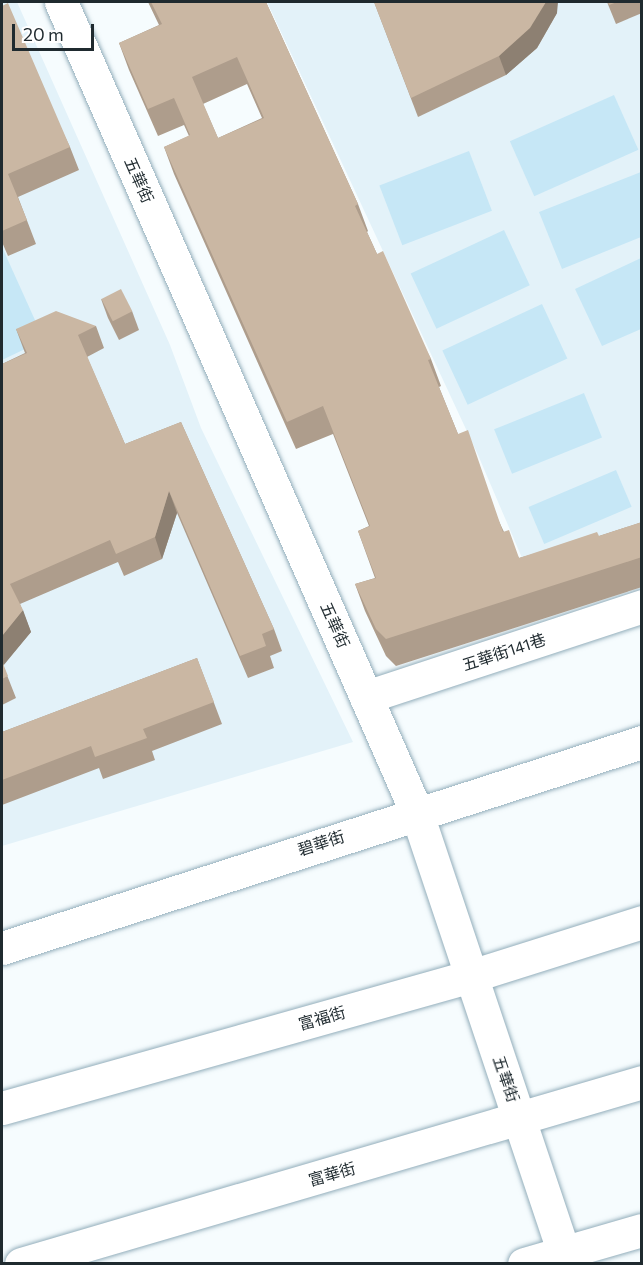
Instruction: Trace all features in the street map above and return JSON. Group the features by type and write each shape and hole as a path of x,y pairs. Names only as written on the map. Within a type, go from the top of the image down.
{"street":[{"name":"五華街","path":"61,2 416,811 566,1258"},
{"name":"五華街141巷","path":"366,697 642,606"},
{"name":"碧華街","path":"2,948 416,811 642,742"},
{"name":"富福街","path":"2,1108 471,976 642,922"},
{"name":"富華街","path":"21,1263 520,1120 642,1082"},
{"path":"524,1263 566,1258 642,1230"}],"shaded area":[{"path":"2,2 17,2 170,345 201,428 353,742 2,846"},
{"path":"267,2 641,2 641,540 531,579 478,455"},
{"path":"614,95 638,150 534,196 510,141"},
{"path":"469,151 492,211 402,245 379,185"},
{"path":"641,172 641,237 562,269 539,212"},
{"path":"504,230 530,285 436,329 411,274"},
{"path":"2,247 44,340 2,360"},
{"path":"641,258 641,329 602,346 575,289"},
{"path":"542,304 567,358 468,405 442,350"},
{"path":"584,393 602,438 512,474 494,429"},
{"path":"616,470 632,507 544,544 529,507"}],"building":[{"path":"151,2 266,2 358,204 355,206 377,254 383,251 431,359 428,360 458,434 468,430 503,532 509,530 519,558 597,532 599,536 642,522 642,557 386,639 376,629 355,584 376,578 358,531 370,526 323,406 287,422 164,147 190,135 174,98 148,109 119,43 162,24","holes":["237,57 264,118 218,138 192,77"]},
{"path":"374,2 546,2 530,28 499,56 411,98"},
{"path":"8,3 70,147 8,174 27,220 2,231 2,6"},
{"path":"121,289 132,311 113,321 101,299"},
{"path":"56,311 96,326 78,335 125,444 181,422 274,629 262,634 266,646 240,656 169,491 155,537 116,554 110,540 10,584 23,610 2,636 2,364 27,353 16,329"},
{"path":"197,658 214,702 143,729 147,738 95,757 91,746 2,780 2,732"},
{"path":"2,661 8,676 2,679"}]}
